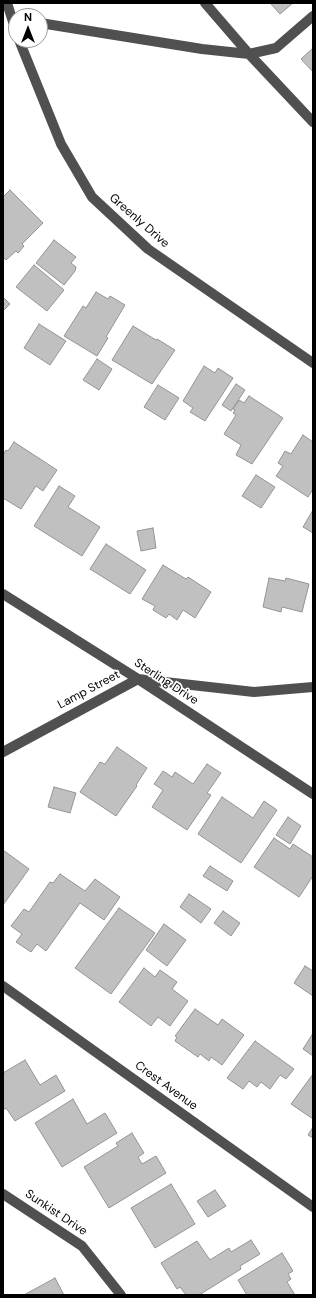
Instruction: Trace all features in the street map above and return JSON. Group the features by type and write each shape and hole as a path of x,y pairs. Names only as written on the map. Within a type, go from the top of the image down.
{"street":[{"path":"205,3 249,54 313,122"},
{"path":"48,24 202,49 249,54 276,48 313,16"},
{"name":"Greenly Drive","path":"22,48 61,144 92,197 148,248 313,363"},
{"name":"Sterling Drive","path":"3,594 138,679 313,794"},
{"name":"Lamp Street","path":"3,752 138,679 254,692 313,687"},
{"name":"Crest Avenue","path":"3,986 313,1208"},
{"name":"Sunkist Drive","path":"3,1194 82,1246 121,1295"}],"building":[{"path":"270,3 293,3 280,14"},
{"path":"313,48 313,72 301,59"},
{"path":"10,190 43,223 22,244 24,246 18,253 16,251 6,260 3,257 3,197"},
{"path":"54,240 76,257 71,263 76,267 75,271 64,285 36,263"},
{"path":"34,265 64,290 47,311 16,287"},
{"path":"96,292 108,299 110,296 125,305 106,337 108,338 97,356 64,336 83,306 86,308"},
{"path":"3,297 10,304 3,311"},
{"path":"39,324 66,341 50,365 24,348"},
{"path":"133,326 175,350 152,384 112,360"},
{"path":"97,359 112,369 99,390 83,380"},
{"path":"204,366 215,373 218,368 233,378 205,421 190,412 193,408 183,401"},
{"path":"236,384 245,390 231,411 222,405"},
{"path":"158,385 179,398 165,420 144,407"},
{"path":"249,396 283,418 252,464 236,455 241,445 224,434 236,415 233,413 235,410 233,409 239,400 244,403"},
{"path":"303,435 313,442 313,489 308,497 276,476 283,466 278,463 285,451 291,454"},
{"path":"14,442 57,470 43,491 36,486 21,509 3,498 3,455 6,450 8,451"},
{"path":"256,475 275,487 261,508 242,496"},
{"path":"59,486 75,496 68,507 100,527 82,556 34,526"},
{"path":"313,510 313,533 303,527"},
{"path":"153,528 156,548 141,551 137,531"},
{"path":"106,544 146,570 130,594 90,569"},
{"path":"163,565 186,579 188,577 211,592 195,618 183,610 177,620 169,614 166,618 153,610 155,606 142,599"},
{"path":"269,578 285,581 286,578 309,584 302,612 282,607 281,612 263,607"},
{"path":"117,747 147,768 136,785 137,786 116,816 80,792 100,762 105,764"},
{"path":"207,764 221,773 207,793 211,795 187,830 152,807 163,790 154,784 163,771 172,777 175,772 193,784"},
{"path":"54,787 76,793 70,813 48,807"},
{"path":"222,797 253,818 264,801 277,810 241,863 198,834"},
{"path":"288,817 301,826 290,844 276,835"},
{"path":"274,838 290,849 293,844 313,857 313,876 299,897 254,867"},
{"path":"3,850 29,869 3,905"},
{"path":"210,866 233,881 227,891 203,876"},
{"path":"60,874 85,891 95,879 120,897 104,920 80,903 46,951 37,944 31,952 16,942 22,934 11,926 24,909 29,912 50,882 53,883"},
{"path":"189,894 211,909 201,923 180,907"},
{"path":"119,908 155,933 111,994 75,968"},
{"path":"223,911 240,923 231,936 214,923"},
{"path":"164,924 186,940 167,966 146,950"},
{"path":"305,966 313,971 313,996 294,983"},
{"path":"144,968 155,977 160,970 177,982 172,989 188,1001 170,1026 158,1017 151,1026 119,1002"},
{"path":"195,1009 218,1025 222,1019 244,1035 222,1065 211,1057 209,1061 200,1054 198,1057 175,1041 177,1037 175,1036"},
{"path":"312,1035 313,1036 313,1056 303,1049"},
{"path":"255,1041 294,1069 286,1079 280,1075 270,1089 261,1082 257,1087 249,1081 243,1089 227,1078"},
{"path":"25,1060 40,1085 56,1075 65,1091 15,1121 6,1108 3,1110 3,1073"},
{"path":"313,1074 313,1119 291,1104"},
{"path":"73,1099 87,1124 105,1113 117,1133 62,1167 35,1123"},
{"path":"313,1127 313,1138 308,1135"},
{"path":"132,1133 144,1153 138,1157 142,1164 156,1156 166,1173 109,1208 84,1167 118,1146 116,1143"},
{"path":"171,1184 195,1224 155,1248 131,1208"},
{"path":"215,1190 226,1206 208,1217 197,1201"},
{"path":"251,1240 260,1254 240,1266 241,1269 199,1295 186,1295 180,1287 177,1289 161,1263 197,1241 210,1260 229,1248 231,1252"},
{"path":"282,1253 293,1271 288,1274 291,1279 287,1282 295,1295 247,1295 238,1280"},
{"path":"55,1278 64,1295 24,1295"}]}
